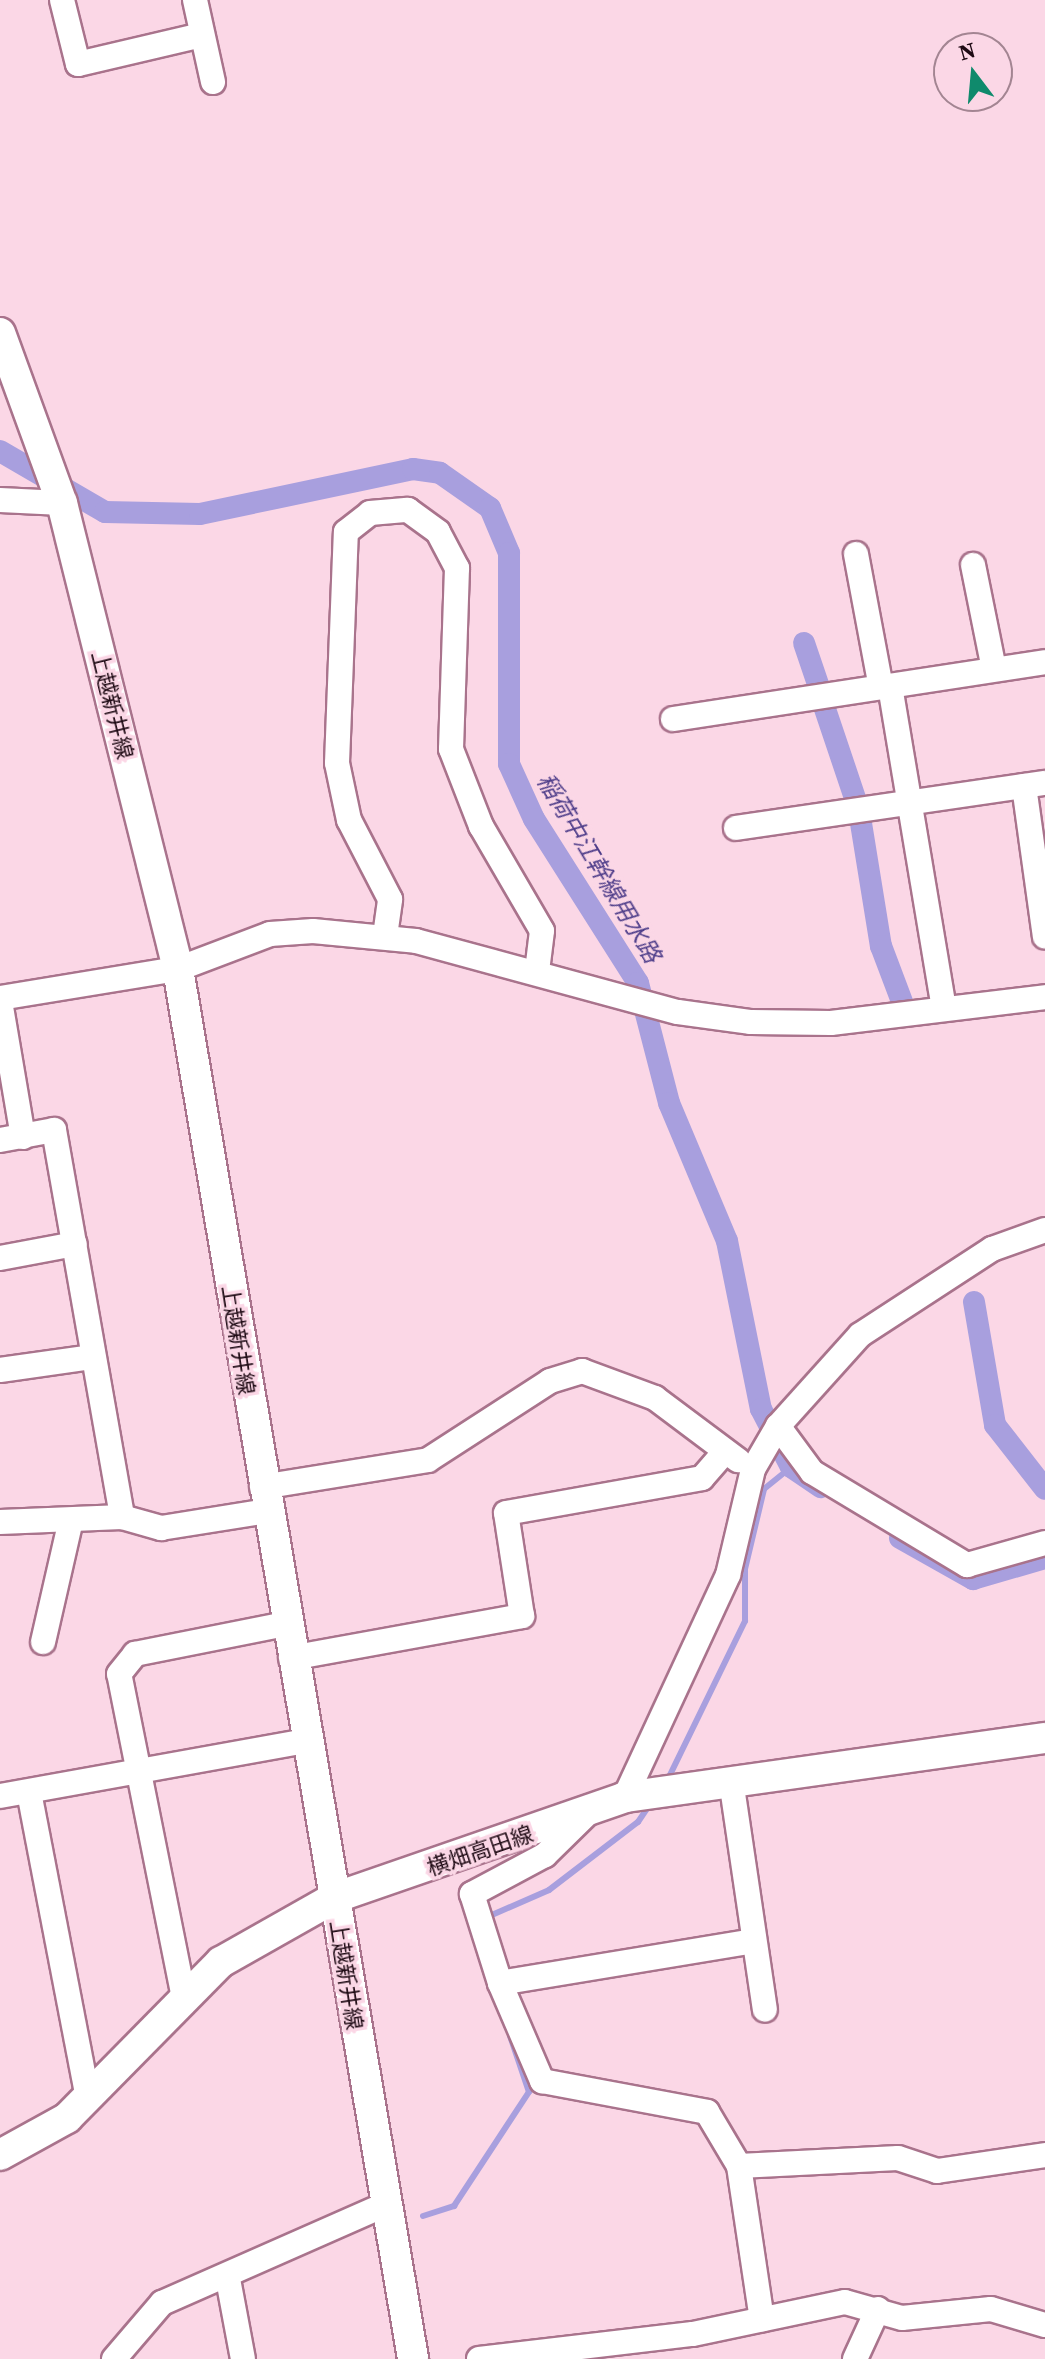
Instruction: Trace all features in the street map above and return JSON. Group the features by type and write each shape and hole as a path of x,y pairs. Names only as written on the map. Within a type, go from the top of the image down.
{"main road":[{"name":"上越新井線","path":"0,333 62,503 178,969 285,1624 413,2359"},
{"name":"横畑高田線","path":"0,2155 88,2098 183,1993 221,1962 334,1898 625,1797 1045,1738"}],"street":[{"path":"62,0 78,64 202,35"},
{"path":"195,0 213,82"},
{"path":"0,500 62,503"},
{"path":"385,936 390,899 349,820 337,763 346,532 358,518 408,510 438,532 457,568 451,749 481,826 542,931 537,971"},
{"path":"856,554 885,687 944,1008"},
{"path":"973,565 994,669"},
{"path":"673,719 1045,662"},
{"path":"736,828 905,801 1034,785 1045,937"},
{"path":"122,1517 91,1357 54,1130 11,1138 0,1000 178,969 270,934 385,936 537,971 678,1012 751,1022 831,1023 1045,997"},
{"path":"625,1797 728,1575 753,1469 778,1426 860,1335 992,1249 1045,1230"},
{"path":"0,1258 75,1244"},
{"path":"0,1370 91,1357"},
{"path":"0,1522 70,1524 122,1517 161,1528 264,1499 428,1460 550,1381 582,1371 655,1398 725,1452 753,1469"},
{"path":"778,1426 812,1472 967,1565 1045,1543"},
{"path":"291,1658 522,1616 506,1513 702,1478 725,1452"},
{"path":"43,1642 70,1524"},
{"path":"183,1993 119,1674 135,1654 285,1624"},
{"path":"0,1796 305,1741"},
{"path":"731,1780 765,2009"},
{"path":"29,1792 88,2098"},
{"path":"589,1812 545,1855 472,1894 500,1983 542,2081 707,2112 739,2166 762,2319"},
{"path":"500,1983 754,1941"},
{"path":"739,2166 898,2158 937,2171 1045,2155"},
{"path":"114,2359 162,2303 228,2279 384,2205"},
{"path":"228,2279 243,2359"},
{"path":"479,2359 762,2319 811,2304 878,2309 902,2318 991,2309 1045,2325"},
{"path":"855,2359 878,2309"}],"waterway":[{"name":"稲荷中江幹線用水路","path":"0,451 105,512 200,514 413,469 440,473 490,508 509,553 509,764 534,819 638,983 669,1103 727,1241 761,1409 791,1467 821,1487"},
{"path":"804,643 821,693"},
{"path":"823,703 857,804"},
{"path":"860,817 881,946 904,1007"},
{"path":"974,1302 995,1425 1045,1489"},
{"path":"667,1781 745,1621 745,1569 764,1489 791,1467"},
{"name":"稲荷中江幹線用水路","path":"900,1538 973,1579 1045,1558"},
{"path":"485,1918 549,1890 638,1822 651,1803"},
{"path":"423,2216 454,2206 529,2092 510,2036"}]}
